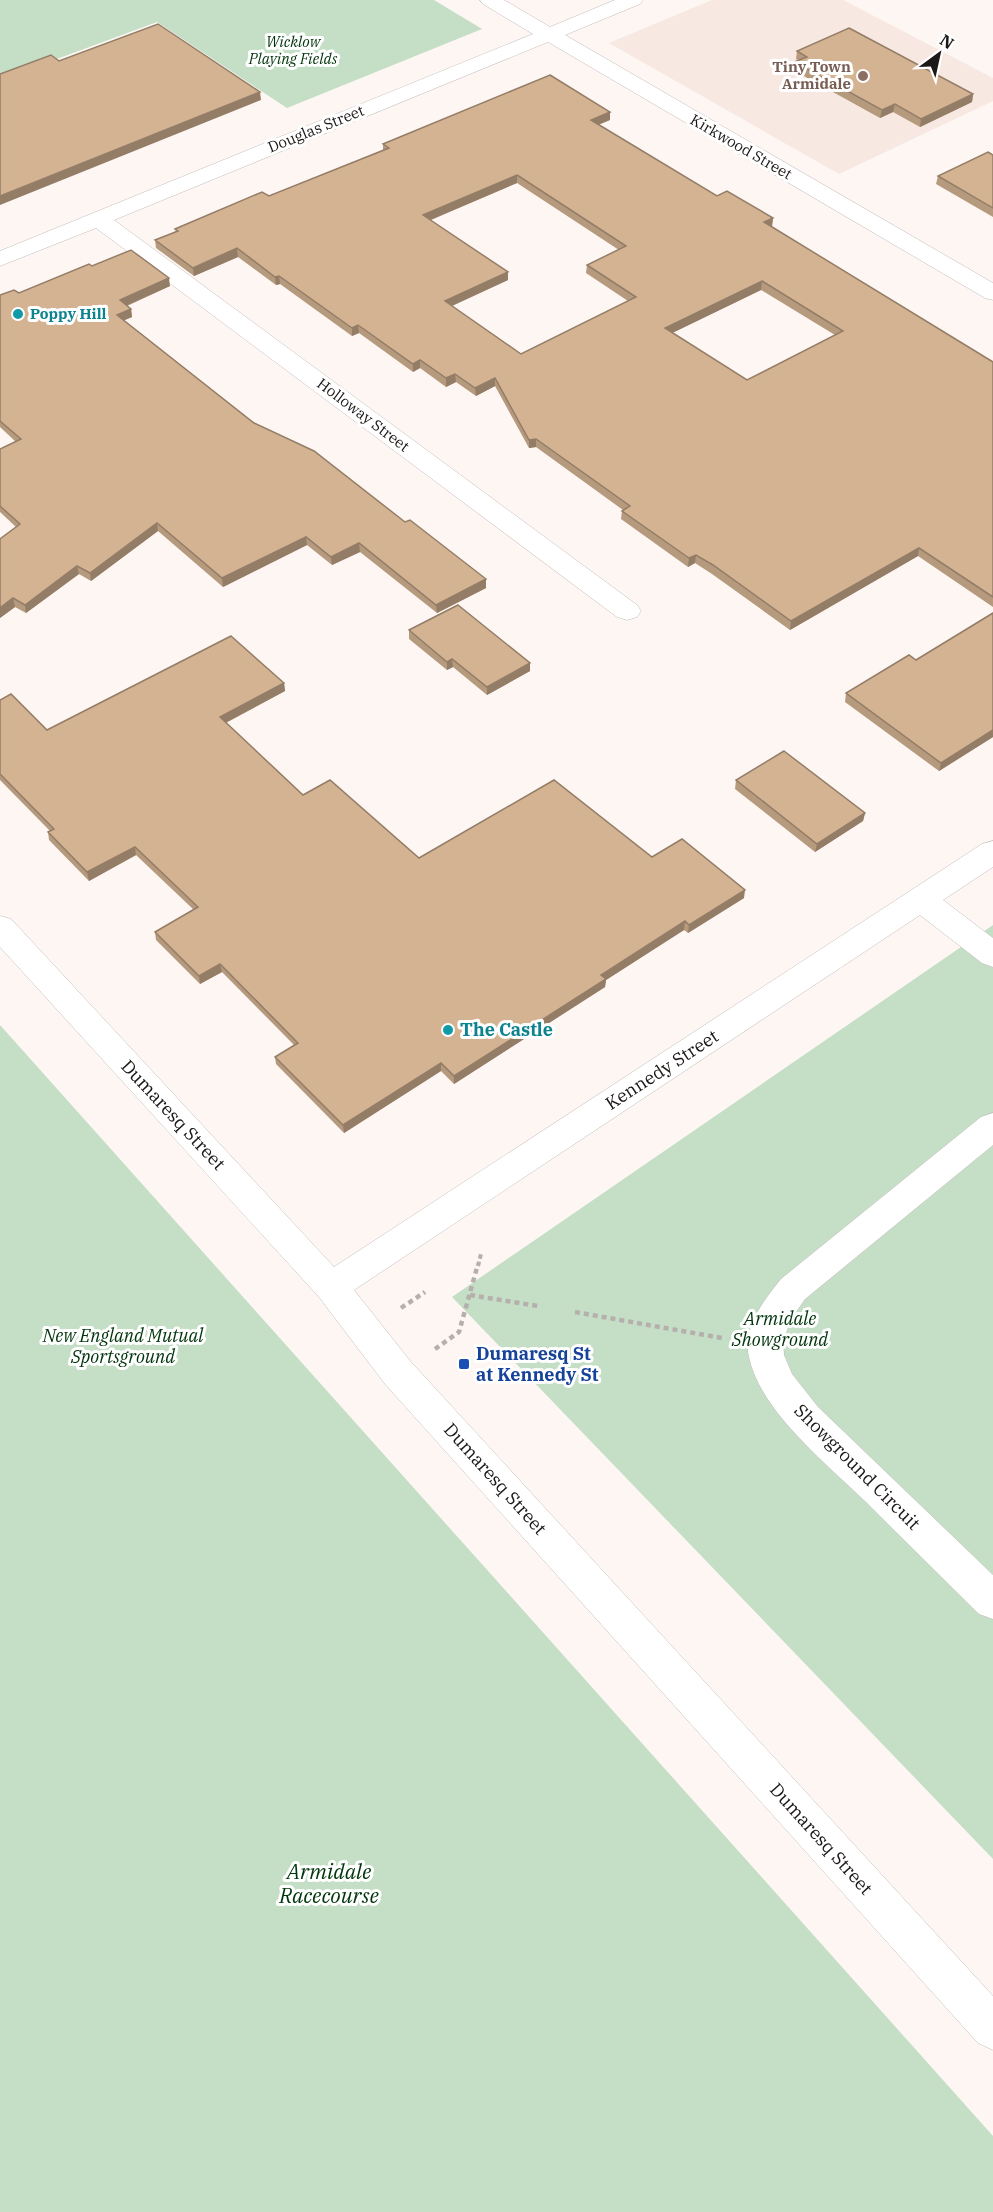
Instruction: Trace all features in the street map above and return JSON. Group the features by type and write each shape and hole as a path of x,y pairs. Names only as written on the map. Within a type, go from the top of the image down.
{"street":[{"name":"Kirkwood Street","path":"490,0 993,293"},
{"name":"Douglas Street","path":"0,259 633,0"},
{"name":"Holloway Street","path":"98,219 627,611"},
{"name":"Kennedy Street","path":"331,1287 993,852"},
{"path":"922,900 993,955"},
{"name":"Dumaresq Street","path":"0,927 331,1287 398,1373 993,2028"},
{"path":"764,1346 772,1317 793,1289 993,1126"},
{"name":"Showground Circuit","path":"764,1346 769,1368 783,1391 805,1418 993,1601"}],"path":[{"path":"434,1349 459,1332 481,1254"},
{"path":"470,1295 537,1306"},
{"path":"575,1312 764,1346"}],"shaded area":[{"path":"712,0 843,0 993,78 993,101 839,174 609,43"}],"green space":[{"name":"Wicklow Playing Fields","path":"0,0 434,0 482,29 287,108 157,22 0,80"},
{"name":"Armidale Showground","path":"993,925 993,1859 452,1297"},
{"name":"Armidale Racecourse","path":"0,1025 993,2136 993,2212 0,2212"}],"building":[{"path":"158,24 260,92 0,196 0,74 51,55 59,61"},
{"name":"Tiny Town Armidale","path":"849,28 973,94 921,119 895,104 882,110 794,62 807,57 797,51"},
{"path":"550,75 610,112 591,120 717,196 727,191 773,218 764,222 993,362 993,597 919,548 791,621 713,565 696,555 689,558 622,511 630,506 536,439 529,440 495,378 475,388 455,374 446,378 420,360 413,364 358,325 352,328 279,276 275,277 237,248 193,268 155,240 178,231 175,229 262,192 269,196 389,148 383,144","holes":["517,175 626,246 587,265 636,297 521,354 445,301 508,272 423,215","762,281 843,331 747,380 665,328"]},
{"path":"988,152 993,155 993,208 938,176"},
{"path":"131,250 169,278 120,300 131,309 117,315 254,423 314,451 405,522 410,520 486,579 436,605 359,543 331,557 306,537 222,578 157,523 90,573 77,566 25,605 13,598 0,608 0,539 20,524 0,506 0,449 21,439 0,421 0,295 14,290 19,293 89,264 92,266"},
{"path":"458,605 530,663 487,687 452,659 447,662 409,630"},
{"path":"993,613 993,730 941,763 846,693 909,655 916,660"},
{"path":"231,636 284,683 220,717 303,795 330,780 419,858 554,780 652,857 682,839 745,890 689,925 685,921 601,975 606,979 454,1076 441,1063 343,1125 275,1057 298,1043 220,964 199,976 155,932 198,907 135,847 87,872 48,832 54,829 0,774 0,700 11,694 47,730"},
{"path":"784,751 865,813 817,844 736,780"}],"place":[{"name":"Tiny Town Armidale","path":"863,76"},
{"name":"Poppy Hill","path":"18,314"},
{"name":"The Castle","path":"448,1030"},
{"name":"Dumaresq St at Kennedy St","path":"464,1364"}],"park label":[{"name":"New England Mutual Sportsground","path":"123,1346"}]}
